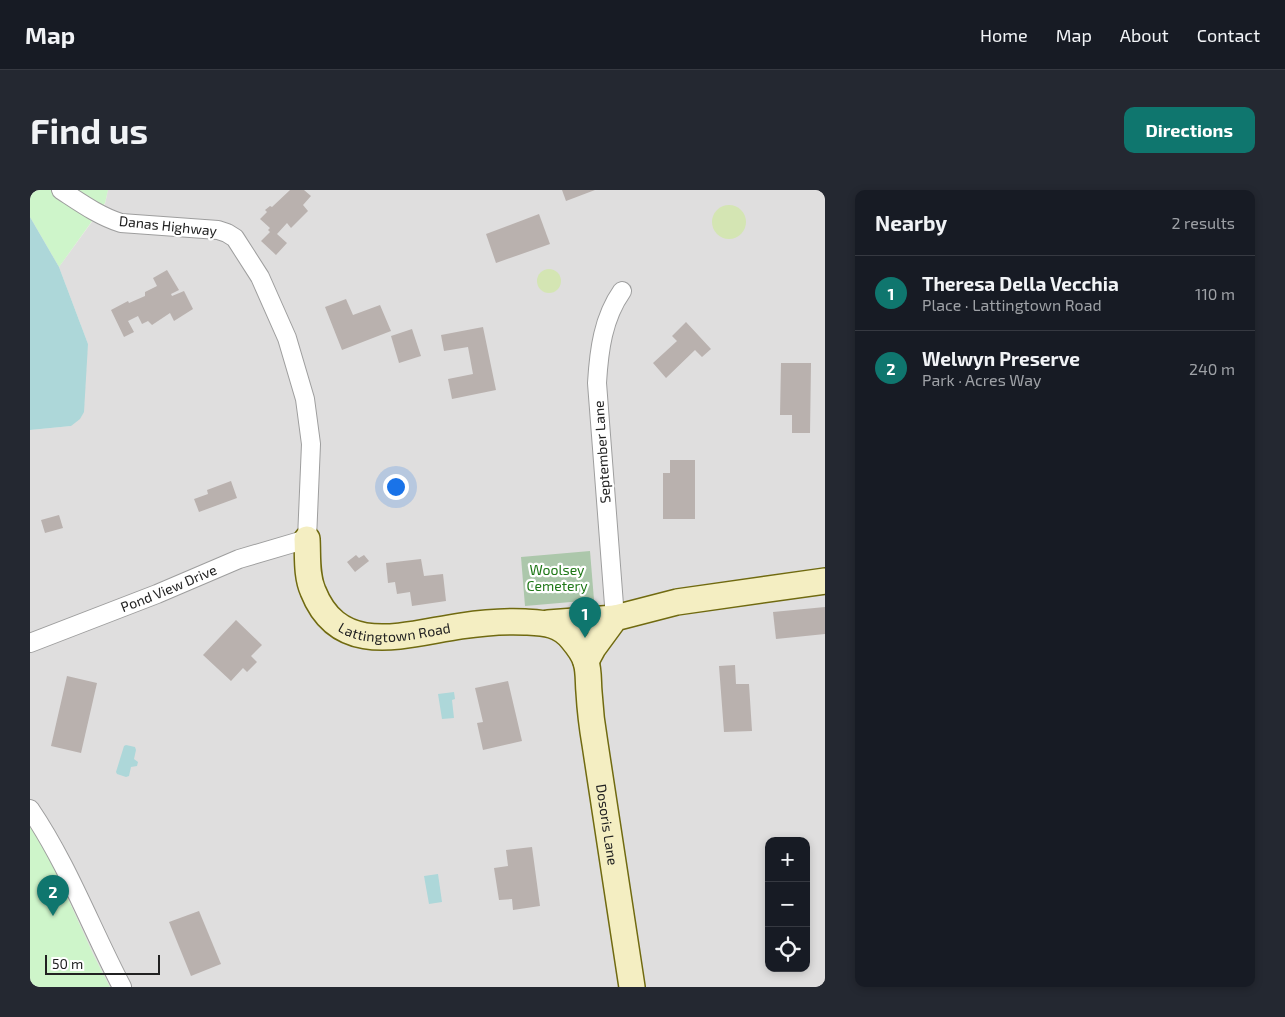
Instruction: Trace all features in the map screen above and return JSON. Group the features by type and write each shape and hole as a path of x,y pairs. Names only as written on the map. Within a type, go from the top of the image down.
{"street":[{"name":"Danas Highway","path":"62,190 100,214 121,223 218,230 235,238 272,301 287,338 305,399 311,444 308,539"},
{"name":"September Lane","path":"616,618 597,383 599,349 611,310 622,291"},
{"name":"Lattingtown Road","path":"308,539 308,572 312,590 326,616 349,632 367,637 401,636 462,626 513,622 548,623 616,618 678,602 825,581"},
{"name":"Pond View Drive","path":"30,643 157,594 239,559 308,539"},
{"path":"586,662 593,648 616,618"},
{"name":"Lattingtown Road","path":"548,623 572,638 586,662"},
{"name":"Dosoris Lane","path":"586,662 590,713 632,987"},
{"path":"30,809 48,835 62,861 122,987"}],"shaded area":[{"path":"108,190 825,190 825,987 110,987 42,841 30,827 30,430 71,426 88,344 59,267 105,204"}],"green space":[{"path":"30,190 108,190 105,203 59,267 30,217"},
{"path":"729,205 736,206 741,210 745,215 745,229 741,234 736,238 729,239 722,238 717,234 713,229 712,222 713,215 717,210 722,206"},
{"path":"549,269 558,272 561,281 558,290 549,293 540,290 537,281 540,272"},
{"name":"Woolsey Cemetery","path":"590,551 594,600 525,606 521,557"},
{"path":"30,827 42,841 110,987 30,987"}],"water":[{"path":"30,217 59,267 88,344 84,412 80,419 71,426 30,430"},
{"path":"454,692 455,699 452,700 454,718 442,719 438,694"},
{"path":"124,746 135,747 134,759 138,762 137,766 131,767 129,776 126,777 116,772"},
{"path":"438,874 442,902 429,904 424,876"}],"building":[{"path":"290,190 304,190 311,196 303,205 308,211 291,228 287,223 277,234 287,243 276,255 261,241 270,232 268,230 270,228 260,219 267,212 265,210 270,206 272,207"},
{"path":"562,190 595,190 566,201"},
{"path":"539,214 550,244 496,263 486,234"},
{"path":"167,270 179,290 171,294 172,296 184,291 193,309 174,321 170,313 152,325 148,321 142,324 138,316 128,321 134,332 124,337 111,310 128,301 129,303 145,296 145,292 157,286 153,278"},
{"path":"346,299 353,315 380,305 391,331 342,350 325,307"},
{"path":"686,322 711,349 702,357 695,350 666,378 653,363 677,341 672,336"},
{"path":"483,327 496,390 452,399 448,379 473,374 468,347 444,351 441,335"},
{"path":"412,329 421,356 399,363 391,336"},
{"path":"781,363 811,363 810,433 792,433 792,415 780,415"},
{"path":"670,460 695,460 695,519 663,519 663,473 670,473"},
{"path":"231,481 237,498 199,512 194,499 208,494 207,490"},
{"path":"59,515 63,528 45,533 41,520"},
{"path":"356,555 359,558 364,555 369,561 355,572 347,562"},
{"path":"421,559 424,576 443,574 446,601 412,606 410,592 397,594 395,582 388,583 386,563"},
{"path":"825,607 825,634 776,639 773,612"},
{"path":"236,620 262,645 251,656 257,662 247,672 243,668 231,681 203,655"},
{"path":"735,665 736,684 749,684 752,731 724,732 719,666"},
{"path":"67,676 97,683 81,753 51,746"},
{"path":"508,681 522,741 483,750 477,723 483,722 475,688"},
{"path":"532,847 540,906 513,910 512,899 499,900 494,868 508,866 506,850"},
{"path":"199,911 221,964 191,976 169,922"}],"place":[{"name":"Theresa Della Vecchia","path":"585,638"},
{"name":"Welwyn Preserve","path":"53,916"}]}
